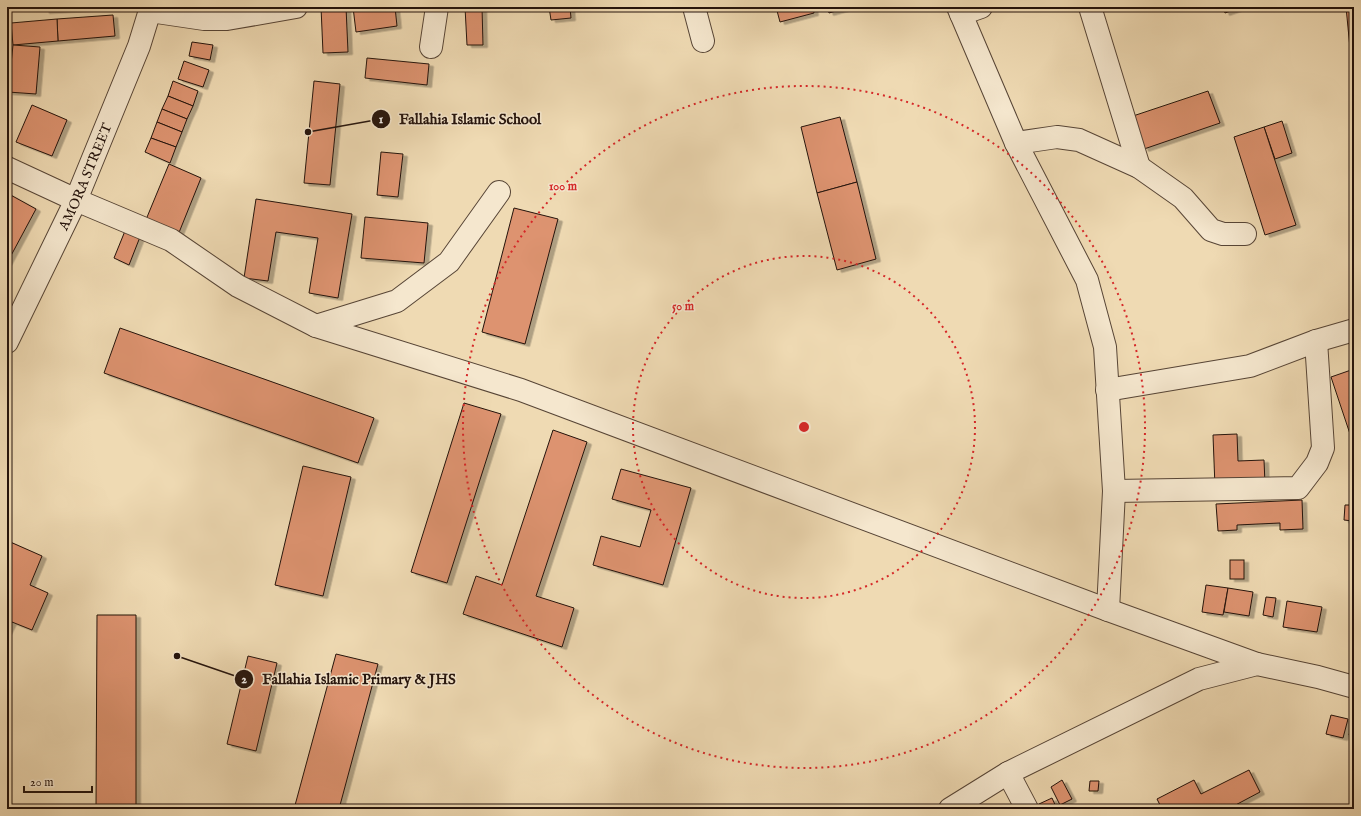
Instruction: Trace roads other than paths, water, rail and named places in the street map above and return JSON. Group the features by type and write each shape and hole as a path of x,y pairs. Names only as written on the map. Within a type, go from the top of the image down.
{"street":[{"path":"151,9 204,19 227,19 296,7"},
{"path":"431,47 436,7"},
{"path":"694,7 703,41"},
{"path":"1090,7 1138,166"},
{"name":"AMORA STREET","path":"7,342 76,200 139,46 151,9"},
{"path":"967,9 1016,143 1087,280 1105,347 1114,492 1108,610"},
{"path":"1016,143 1057,137 1079,140 1138,166 1183,198 1211,230 1223,234 1245,234"},
{"path":"7,168 76,200 170,240 238,286 316,326 521,390 1108,610 1257,664 1318,677 1354,687"},
{"path":"316,326 397,301 449,262 499,192"},
{"path":"1107,390 1250,366 1316,341 1354,330"},
{"path":"1114,492 1298,488 1317,463 1323,448 1316,341"},
{"path":"950,809 1008,773 1199,679 1257,664"},
{"path":"1008,773 1027,809"}],"place":[{"name":"Fallahia Islamic School","path":"308,132"},
{"name":"Fallahia Islamic Primary & JHS","path":"177,656"}]}
